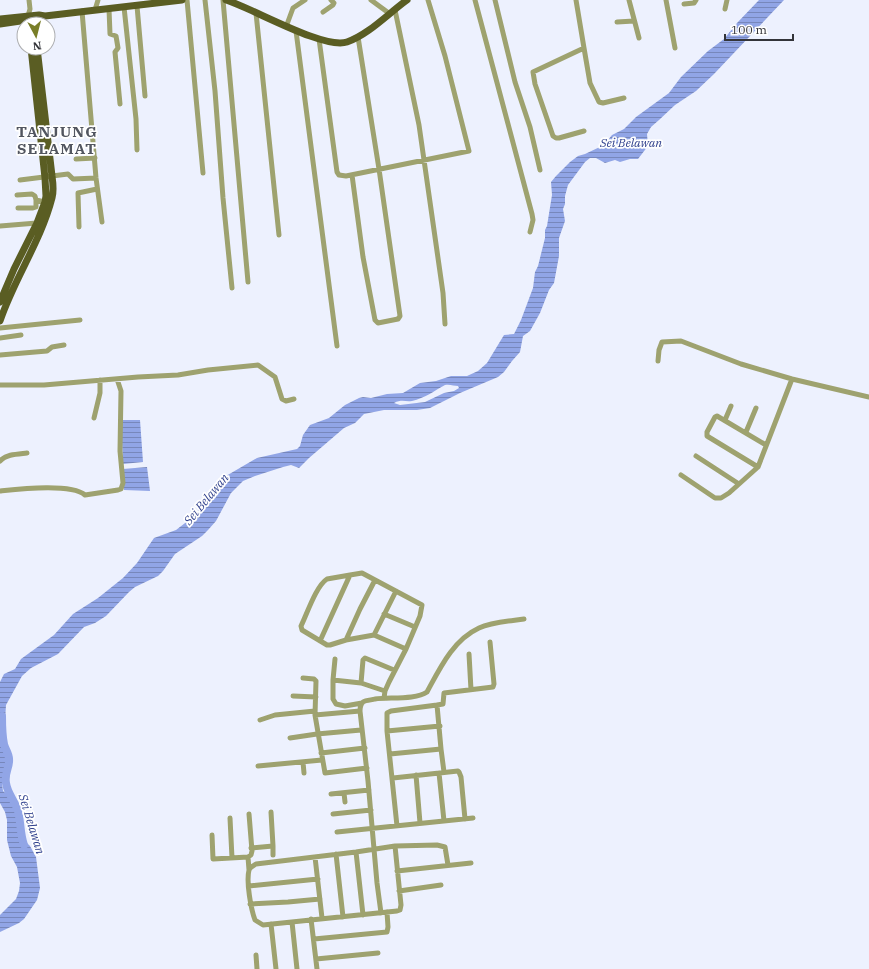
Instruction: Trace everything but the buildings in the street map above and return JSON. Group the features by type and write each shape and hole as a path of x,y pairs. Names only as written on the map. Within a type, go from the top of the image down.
{"main road":[{"path":"45,16 182,0"},
{"path":"229,0 296,31 340,44 358,37 407,0"},
{"path":"0,19 16,18"},
{"path":"0,24 16,21"},
{"path":"0,321 1,312 42,227 53,197 32,56"},
{"path":"0,302 14,269 37,223 45,202 49,177 38,56"}],"street":[{"path":"29,0 30,16"},
{"path":"95,10 98,0"},
{"path":"187,0 203,173"},
{"path":"205,0 215,91 223,198 232,288"},
{"path":"229,0 248,282"},
{"path":"286,27 293,8 305,0"},
{"path":"323,12 334,4 331,0"},
{"path":"371,0 392,12 419,125 443,292 445,324"},
{"path":"319,39 337,172 339,175 352,175 469,151 445,56 428,0"},
{"path":"475,0 532,214 533,220 530,232"},
{"path":"495,0 515,82 530,127 540,170"},
{"path":"576,0 590,83 599,102 604,103 624,98"},
{"path":"630,0 639,38"},
{"path":"666,0 675,48"},
{"path":"684,4 694,3 696,0"},
{"path":"725,9 727,0"},
{"path":"141,4 145,96"},
{"path":"124,7 136,119 137,150"},
{"path":"109,9 110,34 116,36 118,48 115,52 120,104"},
{"path":"82,11 94,158 102,222"},
{"path":"256,13 279,235"},
{"path":"616,22 634,21"},
{"path":"296,31 338,346"},
{"path":"352,175 363,257 375,320 377,323 380,323 398,319 400,316 358,37"},
{"path":"584,48 533,72 537,90 553,136 559,138 584,131"},
{"path":"76,159 94,158"},
{"path":"20,180 68,174 73,179 96,178"},
{"path":"79,227 78,193 97,189"},
{"path":"17,195 32,194 35,196 36,200 35,208 18,208"},
{"path":"36,200 45,202"},
{"path":"0,226 37,223"},
{"path":"0,328 80,320"},
{"path":"0,338 21,335"},
{"path":"658,361 659,350 662,342 682,342 741,364 869,397"},
{"path":"0,355 47,351 52,347 64,345"},
{"path":"0,385 44,385 100,380 178,376 208,370 258,365 275,377 282,399 286,401 294,399"},
{"path":"681,475 718,499 729,493 758,467 792,378"},
{"path":"0,491 61,488 79,490 85,495 121,489 123,483 120,451 121,391 117,379"},
{"path":"94,418 98,404 100,380"},
{"path":"725,420 731,406"},
{"path":"746,432 756,408"},
{"path":"758,467 707,436 708,432 715,417 719,417 766,445"},
{"path":"0,461 2,458 10,455 27,453"},
{"path":"696,456 739,484"},
{"path":"384,698 385,691 394,670 406,649 415,627 422,609 422,605 362,573 327,579 324,581 318,589 301,628 302,630 330,645 346,640 374,635 406,649"},
{"path":"320,641 350,575"},
{"path":"346,640 375,580"},
{"path":"374,635 396,591"},
{"path":"384,614 415,627"},
{"path":"336,659 333,680 333,699 336,704 345,706 384,698 425,694 448,656 464,638 479,628 524,619"},
{"path":"397,826 386,715 388,712 443,704 444,693 493,687 490,642"},
{"path":"469,654 471,690"},
{"path":"361,683 364,659 367,658 394,670"},
{"path":"303,678 316,680 315,713 325,773 367,768"},
{"path":"333,680 361,683 385,691"},
{"path":"293,696 316,696"},
{"path":"314,939 387,932 388,927 384,912 374,849 360,710 362,703"},
{"path":"437,705 440,726 444,821"},
{"path":"260,720 275,715 360,710"},
{"path":"387,731 440,726"},
{"path":"290,738 362,730"},
{"path":"322,753 365,748"},
{"path":"390,754 441,749"},
{"path":"258,766 322,760"},
{"path":"303,762 304,773"},
{"path":"392,778 456,770 459,772 465,818"},
{"path":"416,775 420,823"},
{"path":"331,794 369,790"},
{"path":"344,793 345,802"},
{"path":"333,814 371,810"},
{"path":"271,812 273,856"},
{"path":"249,814 251,848 251,855 248,857 250,904 255,920 263,925 400,910 401,905 395,846"},
{"path":"230,818 232,858"},
{"path":"338,832 473,818"},
{"path":"212,836 213,859 248,857"},
{"path":"249,870 256,864 395,846 428,845 444,846 448,865"},
{"path":"251,848 273,846"},
{"path":"356,852 363,915"},
{"path":"336,854 343,917"},
{"path":"315,857 322,918"},
{"path":"397,871 471,863"},
{"path":"249,886 318,879"},
{"path":"399,890 441,885"},
{"path":"250,904 288,902 320,898"},
{"path":"311,919 317,969"},
{"path":"292,922 297,969"},
{"path":"271,924 276,969"},
{"path":"316,959 378,953"},
{"path":"256,955 257,969"}],"water":[{"name":"Sei Belawan","path":"759,0 784,0 714,74 696,91 675,105 651,127 647,134 648,146 638,159 630,159 620,162 615,160 605,163 596,158 590,158 585,162 568,185 565,196 565,204 563,209 565,221 559,238 559,256 554,283 549,290 540,313 530,331 523,336 520,352 504,372 498,377 460,393 430,408 417,410 384,410 364,414 355,423 344,428 299,468 291,465 243,481 231,493 216,521 208,530 202,536 175,554 158,576 135,587 106,616 95,623 84,627 58,654 31,668 22,676 6,705 5,721 2,728 3,748 8,765 2,776 2,784 3,791 11,798 16,811 22,838 30,846 36,857 40,888 37,900 24,919 0,932 0,915 16,899 20,883 17,867 11,856 7,840 7,820 5,812 0,803 0,682 4,674 15,669 21,659 54,635 73,614 98,598 123,578 137,563 154,538 176,530 189,520 207,502 220,482 226,476 257,458 297,449 300,446 303,435 310,425 329,418 345,405 359,398 371,398 387,394 403,393 420,383 436,381 451,376 467,376 478,371 487,363 504,335 514,334 521,320 533,288 535,272 545,238 545,230 552,195 551,182 570,162 578,156 604,145 612,135 624,129 636,117 669,93 681,77 708,51 724,39","holes":["447,385 458,386 459,388 425,402 400,405 394,403 399,401 417,400"]},
{"path":"121,420 140,420 143,462 123,464"},
{"path":"147,467 150,491 124,490 123,469"}],"waterway":[{"name":"Sei Belawan","path":"2,716 3,741 9,759 6,783 18,811 24,845"}],"district":[{"name":"TANJUNG SELAMAT","path":"57,140"}]}
